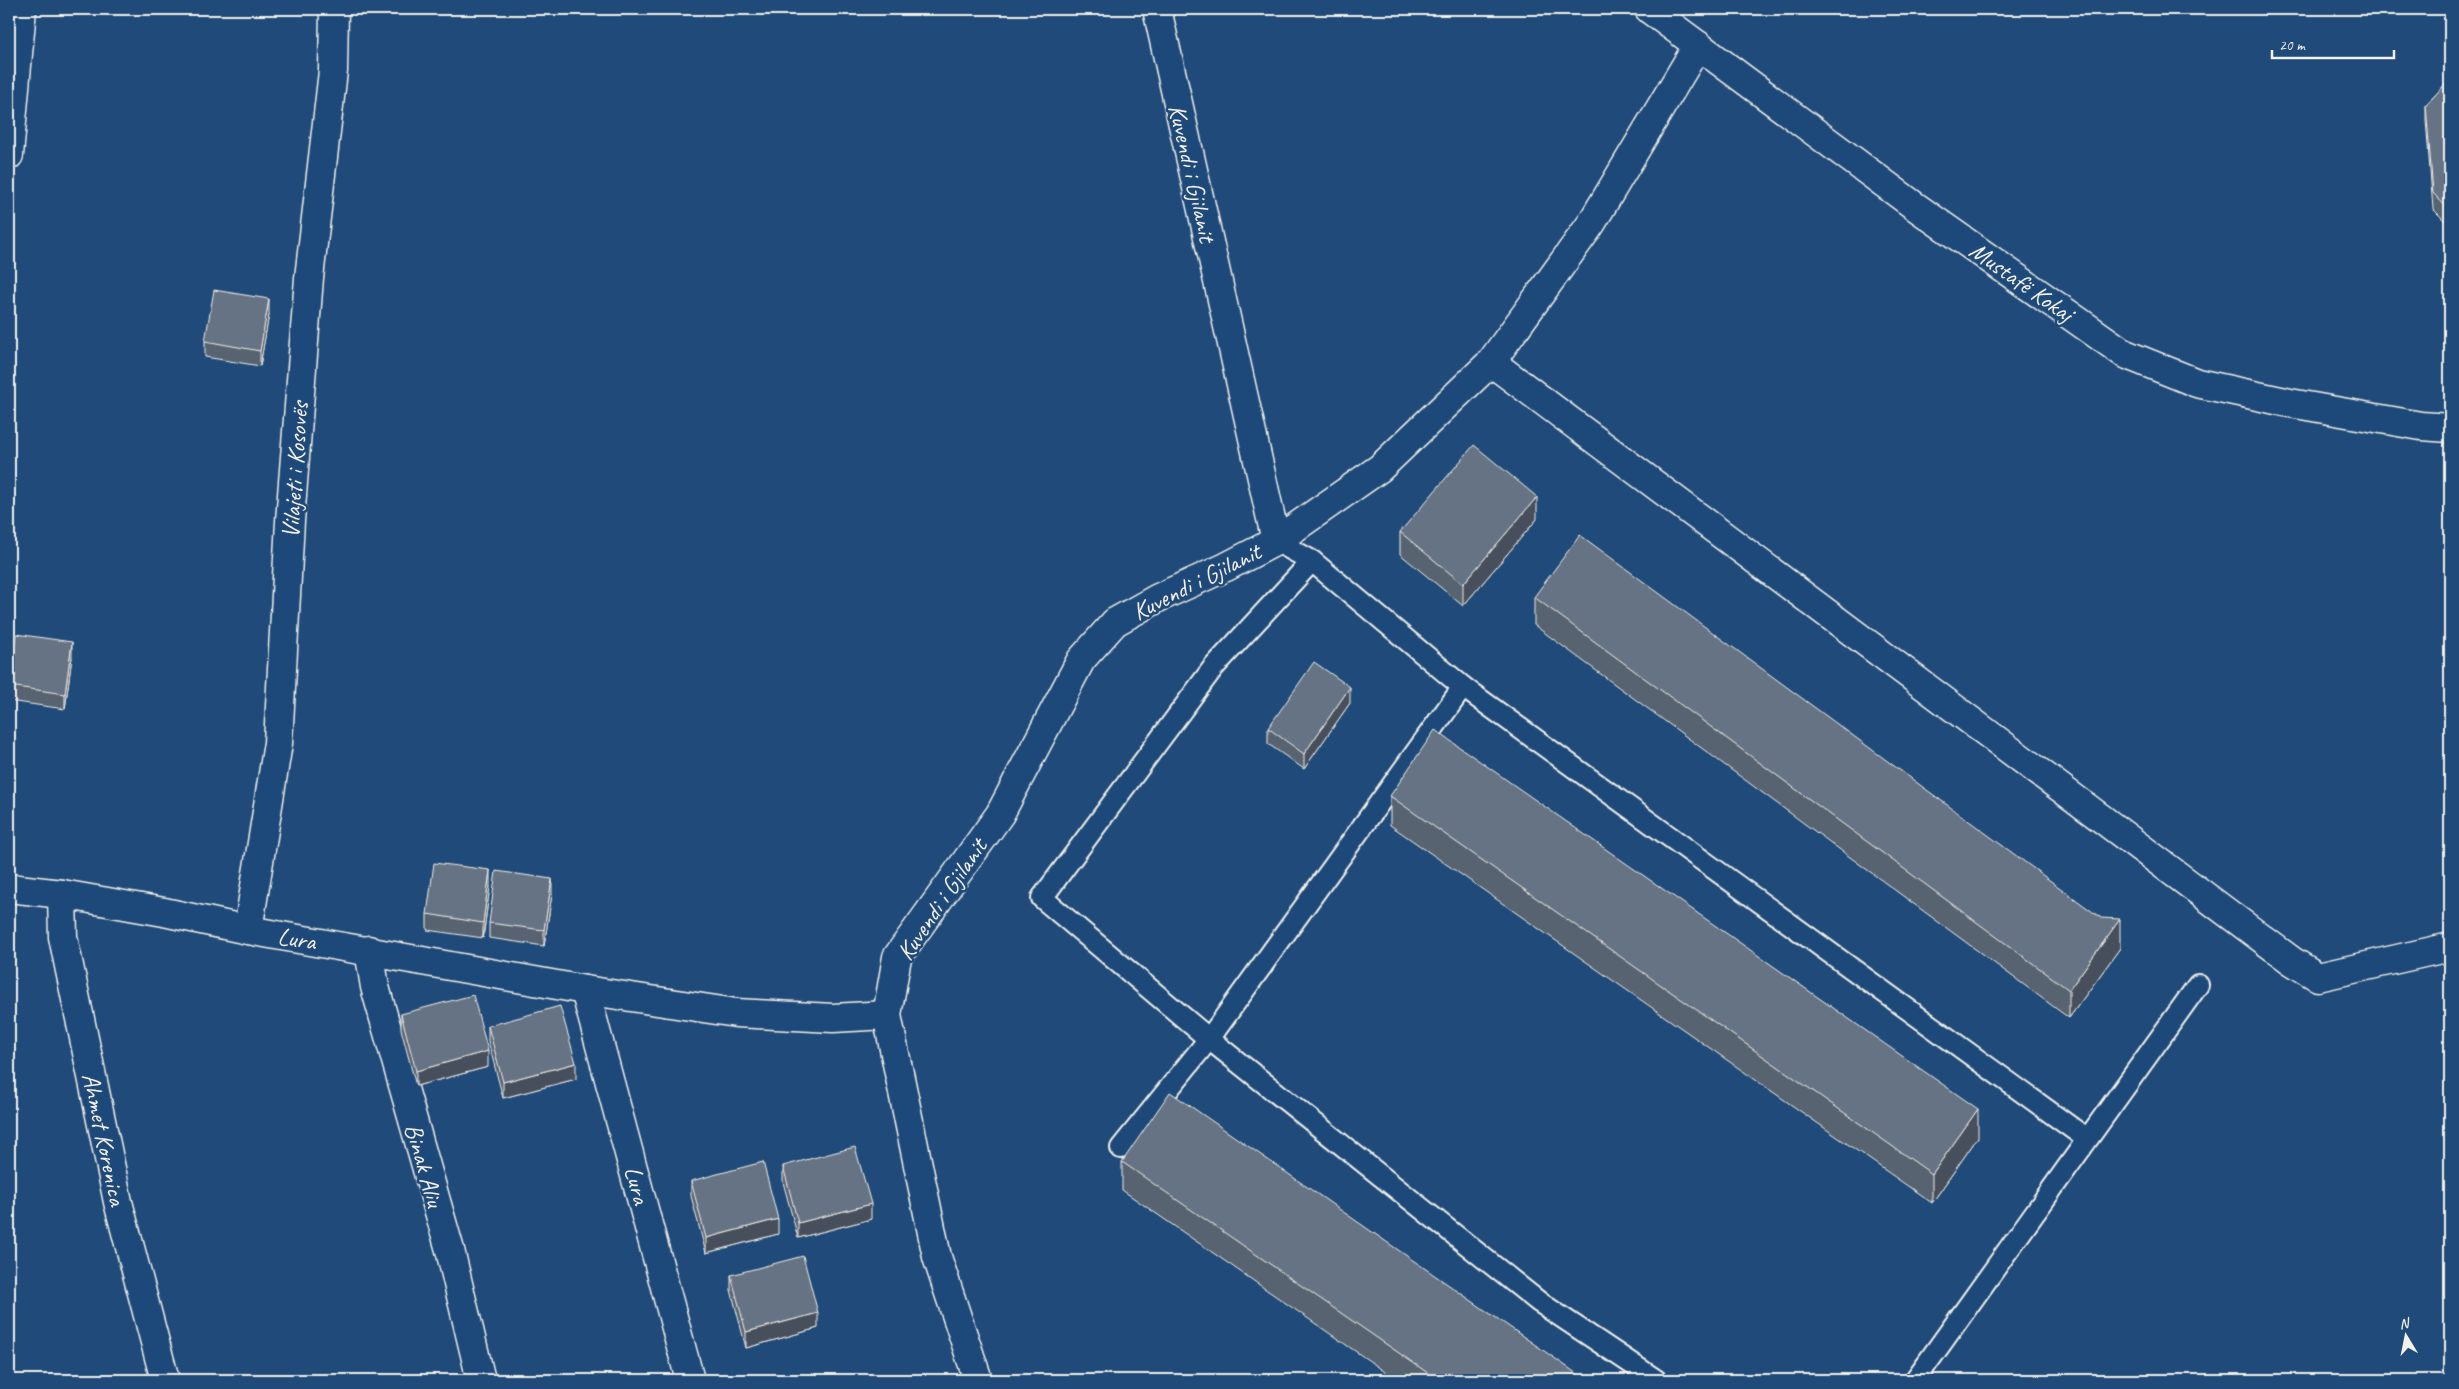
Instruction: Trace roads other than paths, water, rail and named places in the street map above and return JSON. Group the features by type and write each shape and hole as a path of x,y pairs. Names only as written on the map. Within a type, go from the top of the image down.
{"street":[{"path":"9,155 22,9"},
{"name":"Vilajeti i Kosovës","path":"248,930 278,744 290,521 309,278 333,71 334,9"},
{"name":"Kuvendi i Gjilanit","path":"978,1380 936,1257 887,1015 897,957 1000,814 1081,660 1115,622 1158,598 1226,567 1276,541 1156,9"},
{"name":"Mustafë Kokaj","path":"1649,9 1916,207 2125,354 2197,383 2308,406 2421,426 2450,428"},
{"path":"1276,541 1380,468 1491,362 1591,224 1698,45"},
{"path":"1491,362 2318,977 2450,946"},
{"name":"Lura","path":"9,888 62,894 248,930 369,950 585,990 736,1013 832,1018 887,1015"},
{"name":"Ahmet Korenica","path":"62,894 63,937 116,1192 165,1380"},
{"name":"Binak Aliu","path":"369,950 375,986 450,1250 481,1380"},
{"name":"Lura","path":"585,990 690,1380"}],"lane":[{"name":"Kuvendi i Gjilanit","path":"1276,541 1312,561 1463,687 2087,1139"},
{"path":"1312,561 1213,668 1042,898 1209,1039 1539,1302 1656,1380"},
{"path":"1121,1148 1209,1039 1463,687"},
{"path":"1915,1380 2198,985"}]}
